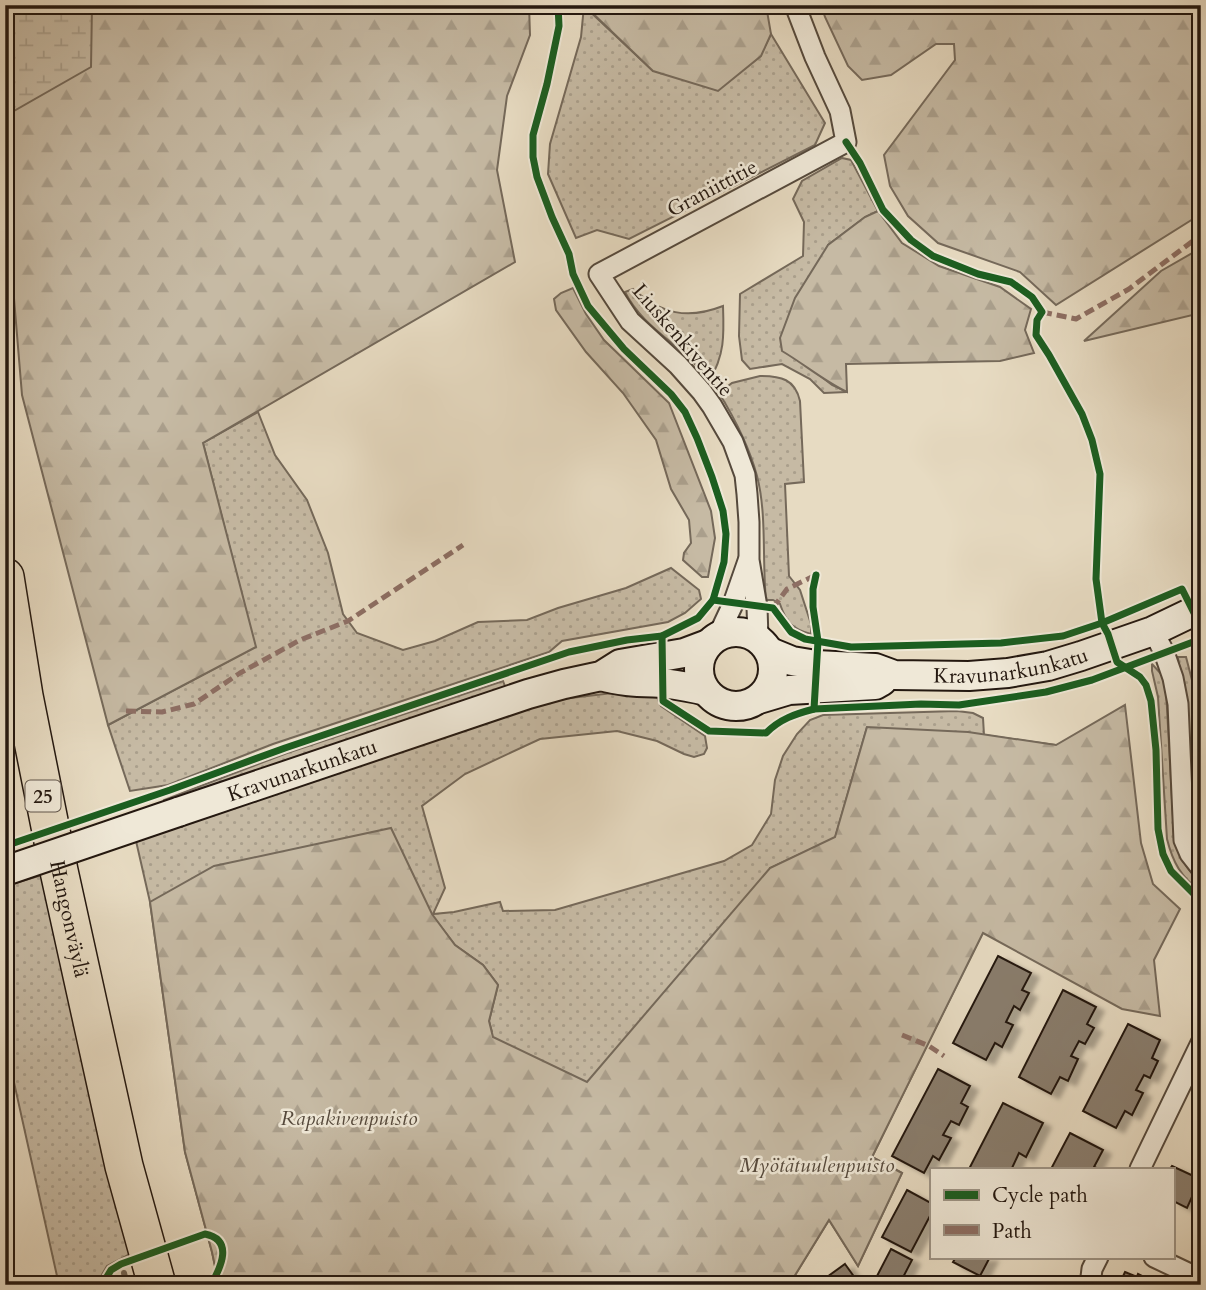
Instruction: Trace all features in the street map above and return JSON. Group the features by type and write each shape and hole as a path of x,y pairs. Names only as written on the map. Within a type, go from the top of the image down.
{"highway":[{"name":"Hangonväylä","path":"5,577 36,762 124,1166 157,1285"},
{"name":"Hangonväylä","path":"91,1013 177,1285"}],"street":[{"name":"Graniittitie","path":"599,274 845,142 840,111 795,5"},
{"name":"Liuskenkiventie","path":"599,274 630,321 678,365 702,393 733,442 745,475 749,560 764,645"},
{"name":"Liuskenkiventie","path":"713,640 733,604 749,560"},
{"name":"Kravunarkunkatu","path":"764,645 792,661 816,666 875,668 894,675 969,676 1008,673 1048,666 1153,631 1201,608"},
{"path":"738,631 749,634 764,645 774,664 773,677 760,699 744,706 734,706 723,704 706,691 700,680 699,667 702,655 713,640 728,632 738,631"},
{"path":"1153,631 1164,652 1178,704 1184,840 1190,854 1201,868"},
{"name":"Kravunarkunkatu","path":"5,870 528,694 601,676 620,664 684,653 713,640"},
{"name":"Kravunarkunkatu","path":"760,699 789,690 874,685 894,675"},
{"name":"Kravunarkunkatu","path":"601,676 619,681 663,683 706,691"},
{"path":"1140,1168 1201,1043"},
{"path":"1090,1285 1098,1258"},
{"path":"1156,1258 1192,1275 1201,1284"}],"green space":[{"path":"5,5 529,5 530,35 507,96 497,170 515,262 203,443 256,647 108,725 22,395 5,190"},
{"path":"5,5 92,5 91,67 5,116"},
{"path":"584,5 766,5 771,34 761,56 718,91 653,71"},
{"path":"821,5 1201,5 1201,214 1056,305 1020,272 938,243 908,216 890,186 884,155 955,60 954,44 936,44 891,75 862,80 848,66"},
{"path":"584,6 653,71 760,56 771,34 825,123 815,145 629,239 597,230 576,238 548,174 550,144 581,37"},
{"path":"842,158 851,160 878,211 865,217 828,245 810,368 832,385 847,392 824,393 810,379 782,364 750,369 742,360 739,336 740,294 803,256 804,222 793,199 802,181"},
{"path":"878,211 902,243 939,266 1000,287 1031,309 1025,330 1034,353 1000,361 846,364 847,392 782,351 780,338 795,298 828,245 865,217"},
{"path":"1201,248 1201,313 1084,341 1161,271"},
{"path":"573,288 586,314 604,340 669,403 711,511 715,538 708,577 702,577 683,560 691,543 689,520 671,489 656,440 623,393 586,352 556,310 554,299"},
{"path":"633,289 654,304 675,312 698,313 723,306 721,353 709,381 691,360 638,312 625,292"},
{"path":"760,376 774,377 791,383 800,401 804,482 785,484 789,576 800,590 811,624 811,634 791,624 780,604 766,600 762,506 757,476 741,433 719,393 732,383"},
{"path":"258,412 275,455 307,500 328,553 343,614 357,633 403,650 435,641 478,622 527,620 626,588 671,568 699,590 701,599 685,613 668,622 562,641 549,652 273,744 168,785 130,791 108,725 255,647 203,443"},
{"path":"1178,657 1186,657 1193,684 1201,850 1193,832"},
{"path":"1152,664 1163,676 1166,690 1174,836 1183,861 1201,882 1201,892 1179,869 1167,839 1158,697"},
{"path":"503,681 506,689 165,804 164,800 287,753"},
{"path":"621,692 657,693 661,706 705,736 707,748 704,754 694,757 657,741 617,731 540,739 465,774 422,806 445,888 433,914 500,902 503,911 555,910 724,861 752,845 771,814 775,780 783,756 810,720 823,715 957,711 973,713 983,718 984,735 1056,745 983,932 872,1157 902,1173 858,1266 829,1220 789,1285 219,1285 185,1152 150,902 136,841 521,709 562,699","holes":["867,727 809,1080 770,868 835,838","435,919 455,945 483,965 498,985 489,1021 492,1032"]},
{"path":"1125,705 1141,843 1153,884 1180,909 1154,960 1160,1016 1122,1009 983,933 872,1157 902,1173 858,1266 829,1220 789,1285 219,1285 185,1152 150,902 214,866 391,828 432,914 455,945 483,965 498,985 489,1021 493,1037 587,1082 770,868 835,837 867,727 968,732 1056,745"},
{"path":"42,875 134,1252 107,1266 96,1285 59,1285 5,1042 5,886"}],"building":[{"path":"998,956 1031,973 1022,990 1029,993 1020,1010 1014,1006 1006,1022 1013,1025 1002,1047 995,1043 986,1060 953,1043"},
{"path":"1063,990 1096,1007 1087,1024 1094,1028 1085,1044 1079,1041 1071,1056 1078,1059 1068,1081 1060,1077 1051,1094 1019,1077"},
{"path":"1128,1024 1160,1040 1152,1058 1158,1061 1150,1078 1144,1075 1136,1090 1143,1093 1132,1115 1125,1111 1116,1128 1083,1111"},
{"path":"938,1069 970,1086 961,1103 968,1107 959,1125 951,1121 943,1135 951,1138 939,1160 933,1156 924,1173 892,1156"},
{"path":"1003,1103 1043,1123 1026,1157 1019,1153 1012,1168 970,1168"},
{"path":"1070,1133 1103,1150 1094,1167 1096,1168 1052,1168"},
{"path":"1172,1166 1200,1179 1187,1208 1174,1202 1174,1168 1171,1168"},
{"path":"907,1190 930,1202 930,1216 911,1252 882,1237"},
{"path":"891,1249 912,1260 899,1285 893,1285 877,1276"},
{"path":"955,1258 989,1258 980,1276 953,1262"},
{"path":"845,1264 860,1285 832,1285 827,1277"},
{"path":"1125,1272 1137,1277 1138,1274 1160,1285 1119,1285"}],"waterway":[{"path":"124,1273 127,1285"}],"marked path":[{"path":"1042,312 1076,319 1129,289 1201,235"},
{"path":"126,711 162,712 194,704 240,673 300,640 348,621 463,545"},
{"path":"773,608 787,589 816,575"},
{"path":"902,1035 929,1046 944,1056"}],"cycle path":[{"path":"558,5 559,26 533,135 537,177 569,254 573,274 588,306 624,349 671,394 685,412 697,438 723,511 726,534 724,562 713,600"},
{"path":"846,142 860,163 883,210 911,240 933,256 978,274 1011,282 1032,297 1042,312 1037,320 1036,335 1082,414 1092,440 1100,474 1096,579 1102,623 1117,662 1140,677 1146,685 1151,701 1156,750 1158,829 1163,854 1171,871 1201,901"},
{"path":"662,636 663,701 709,731 766,733 788,718 814,709 818,641 813,607 816,575"},
{"path":"5,846 569,652 662,636 698,618 713,600 773,608 791,632 805,639 851,647 1001,643 1063,636 1102,623 1182,589 1201,627"},
{"path":"814,709 959,705 1046,692 1092,680 1201,639"},
{"path":"102,1285 111,1270 121,1264 205,1234 220,1242 223,1255 211,1285"}],"park label":[{"name":"Rapakivenpuisto","path":"349,1118"},
{"name":"Myötätuulenpuisto","path":"817,1165"}]}
